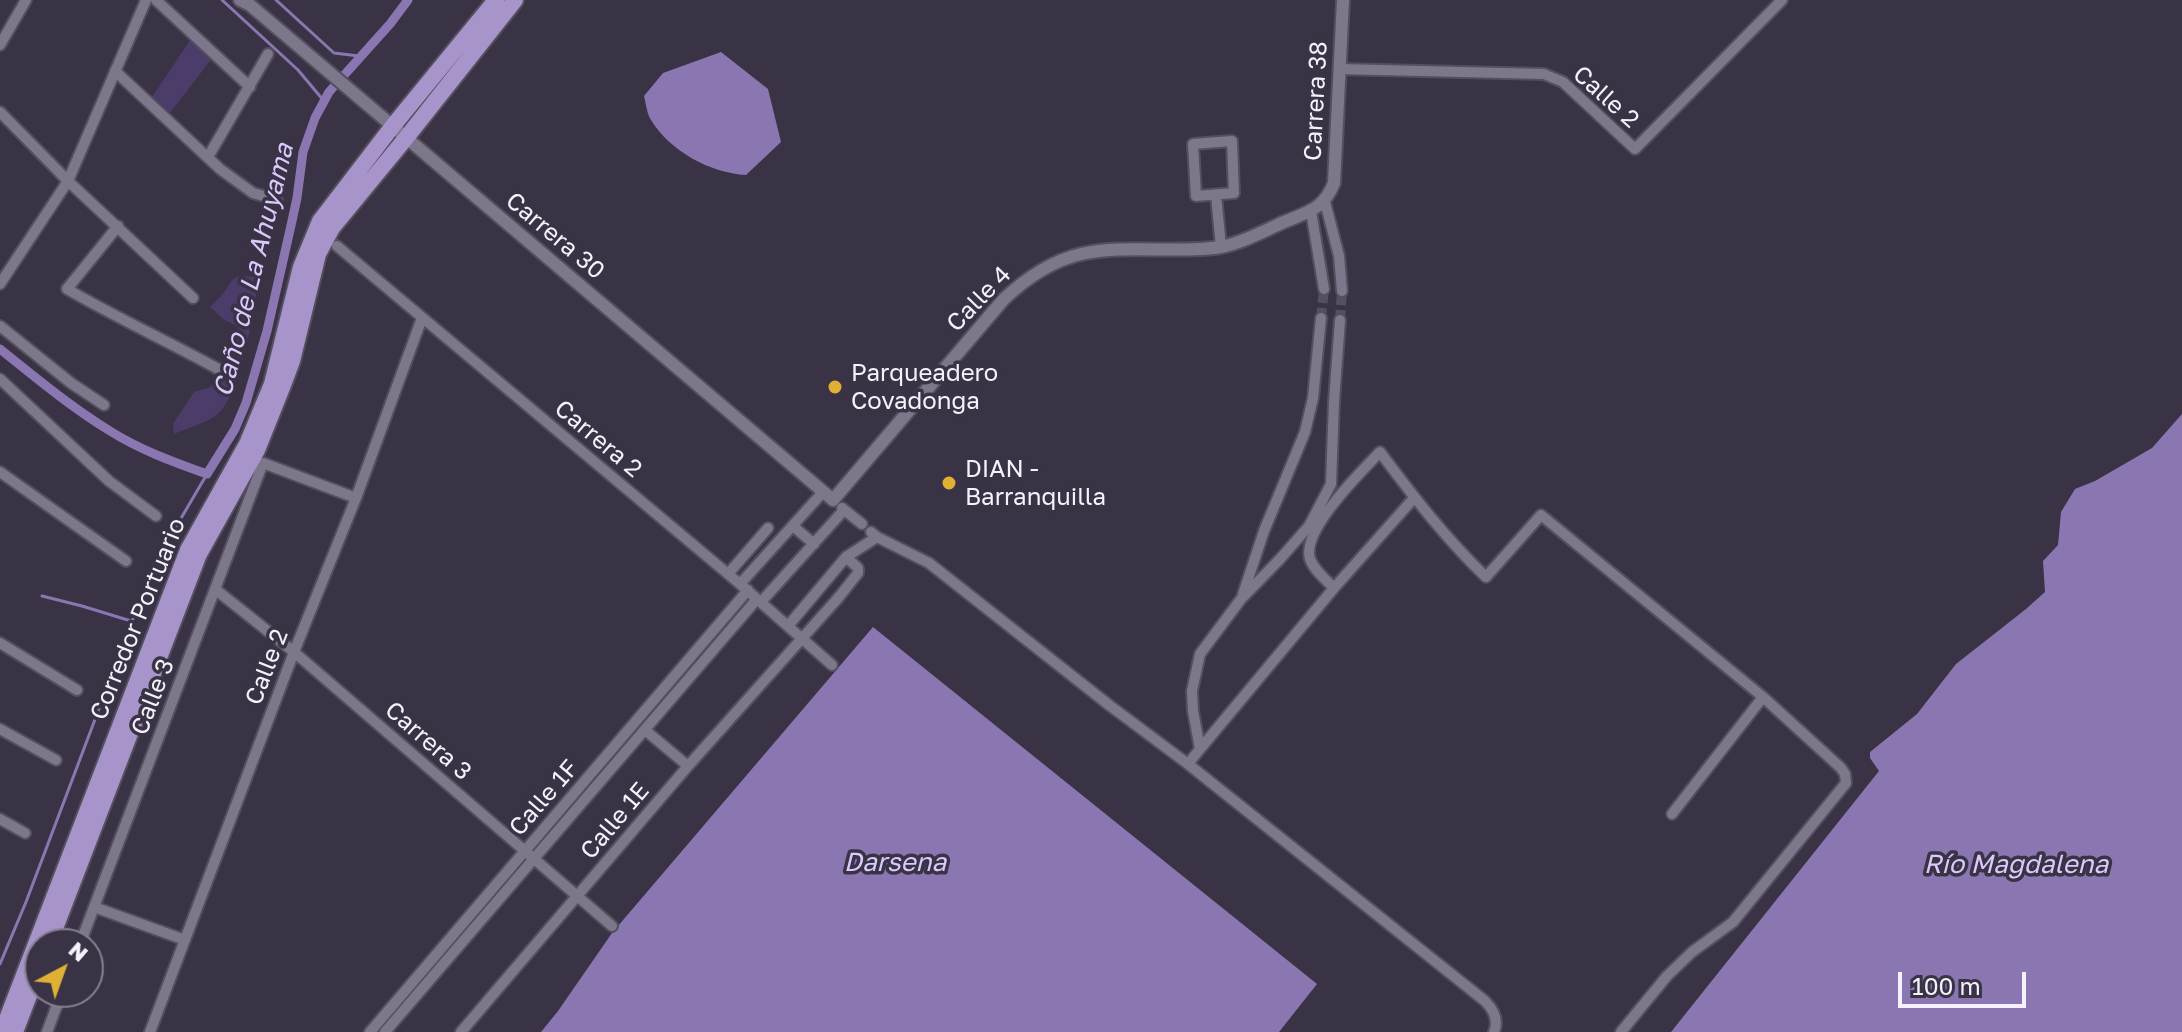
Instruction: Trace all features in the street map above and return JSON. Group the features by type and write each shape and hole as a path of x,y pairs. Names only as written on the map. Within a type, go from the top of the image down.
{"main road":[{"name":"Corredor Portuario","path":"2,1032 188,550 254,456 301,267 320,221 496,0"},
{"name":"Corredor Portuario","path":"55,928 199,554 254,456 292,361 318,254 332,228 515,0"},
{"path":"15,1032 24,1008"}],"street":[{"path":"0,45 26,0"},
{"path":"0,284 68,181 146,0"},
{"path":"156,0 250,87"},
{"name":"Carrera 38","path":"1325,202 1334,183 1343,0"},
{"name":"Calle 2","path":"1339,69 1544,74 1563,82 1635,149 1782,0"},
{"name":"Carrera 30","path":"246,2 828,496"},
{"path":"208,157 268,54"},
{"path":"115,71 220,169 253,193 277,200"},
{"path":"0,112 68,181 193,298"},
{"path":"1232,141 1234,193 1216,195 1196,196 1193,144 1232,141"},
{"path":"1216,195 1221,247"},
{"path":"1325,202 1339,256 1342,291"},
{"name":"Calle 4","path":"828,496 1003,300 1035,274 1079,255 1099,251 1230,245 1311,211 1325,202"},
{"path":"1311,211 1324,289"},
{"path":"118,226 67,289 220,370"},
{"name":"Carrera 2","path":"337,246 744,587 832,665"},
{"name":"Calle 2","path":"150,1032 294,652 356,498 422,318"},
{"path":"1241,599 1264,531 1305,432 1313,398 1321,318"},
{"path":"1200,749 1192,691 1200,654 1241,599 1309,526 1331,484 1340,320"},
{"path":"0,326 71,383 104,405"},
{"path":"0,379 109,481 156,516"},
{"path":"1334,588 1313,566 1309,548 1323,518 1380,452 1414,498 1486,577 1541,515 1763,697 1841,768 1846,783 1733,922 1692,952 1667,976 1621,1032"},
{"path":"254,456 356,498"},
{"name":"Calle 3","path":"86,928 215,589 254,456"},
{"path":"0,472 126,561"},
{"path":"828,496 862,524"},
{"name":"Calle 1F","path":"370,1032 420,982 628,740 793,526 828,496"},
{"path":"1188,764 1334,588 1414,498"},
{"name":"Calle 1F","path":"628,740 645,730 759,600 844,510"},
{"path":"793,526 814,544"},
{"path":"728,574 768,528"},
{"path":"788,626 846,557 874,535 929,563 1485,1001 1496,1019 1494,1032"},
{"name":"Calle 1E","path":"461,1032 858,573 856,564 846,557"},
{"name":"Carrera 3","path":"215,589 294,652 612,926"},
{"path":"0,661 4,646 77,690"},
{"path":"1672,814 1763,697"},
{"path":"0,729 56,760"},
{"path":"645,730 688,766"},
{"path":"0,819 25,833"},
{"path":"94,907 185,940"},
{"name":"Calle 1F","path":"385,1032 420,982"},
{"path":"47,1032 56,1008"}],"shaded area":[{"path":"191,39 213,57 170,113 152,97"},
{"path":"238,276 259,277 245,353 232,392 214,417 174,434 173,424 194,392 212,386 230,359 238,327 210,307"}],"water":[{"path":"721,52 768,89 781,142 746,175 705,165 680,150 651,120 644,96 663,73"},
{"name":"Río Magdalena","path":"2182,414 2182,1032 1671,1032 1879,771 1870,758 1870,752 1917,714 1956,664 2045,592 2043,561 2058,545 2061,512 2075,489 2152,448"},
{"name":"Darsena","path":"873,627 1317,984 1279,1032 541,1032 612,933"}],"waterway":[{"path":"222,0 298,70 324,101"},
{"path":"276,0 334,53 359,56"},
{"name":"Caño de La Ahuyama","path":"0,349 68,402 121,438 207,474 235,429 246,403 267,331 290,230 303,152 315,118 329,92 408,0"},
{"name":"Caño de La Ahuyama","path":"0,964 153,566 207,474"},
{"path":"42,596 131,621"}],"tunnel":[{"path":"1321,318 1324,289"},
{"path":"1340,320 1342,291"}],"place":[{"name":"Parqueadero Covadonga","path":"835,387"},
{"name":"DIAN - Barranquilla","path":"949,483"}]}
